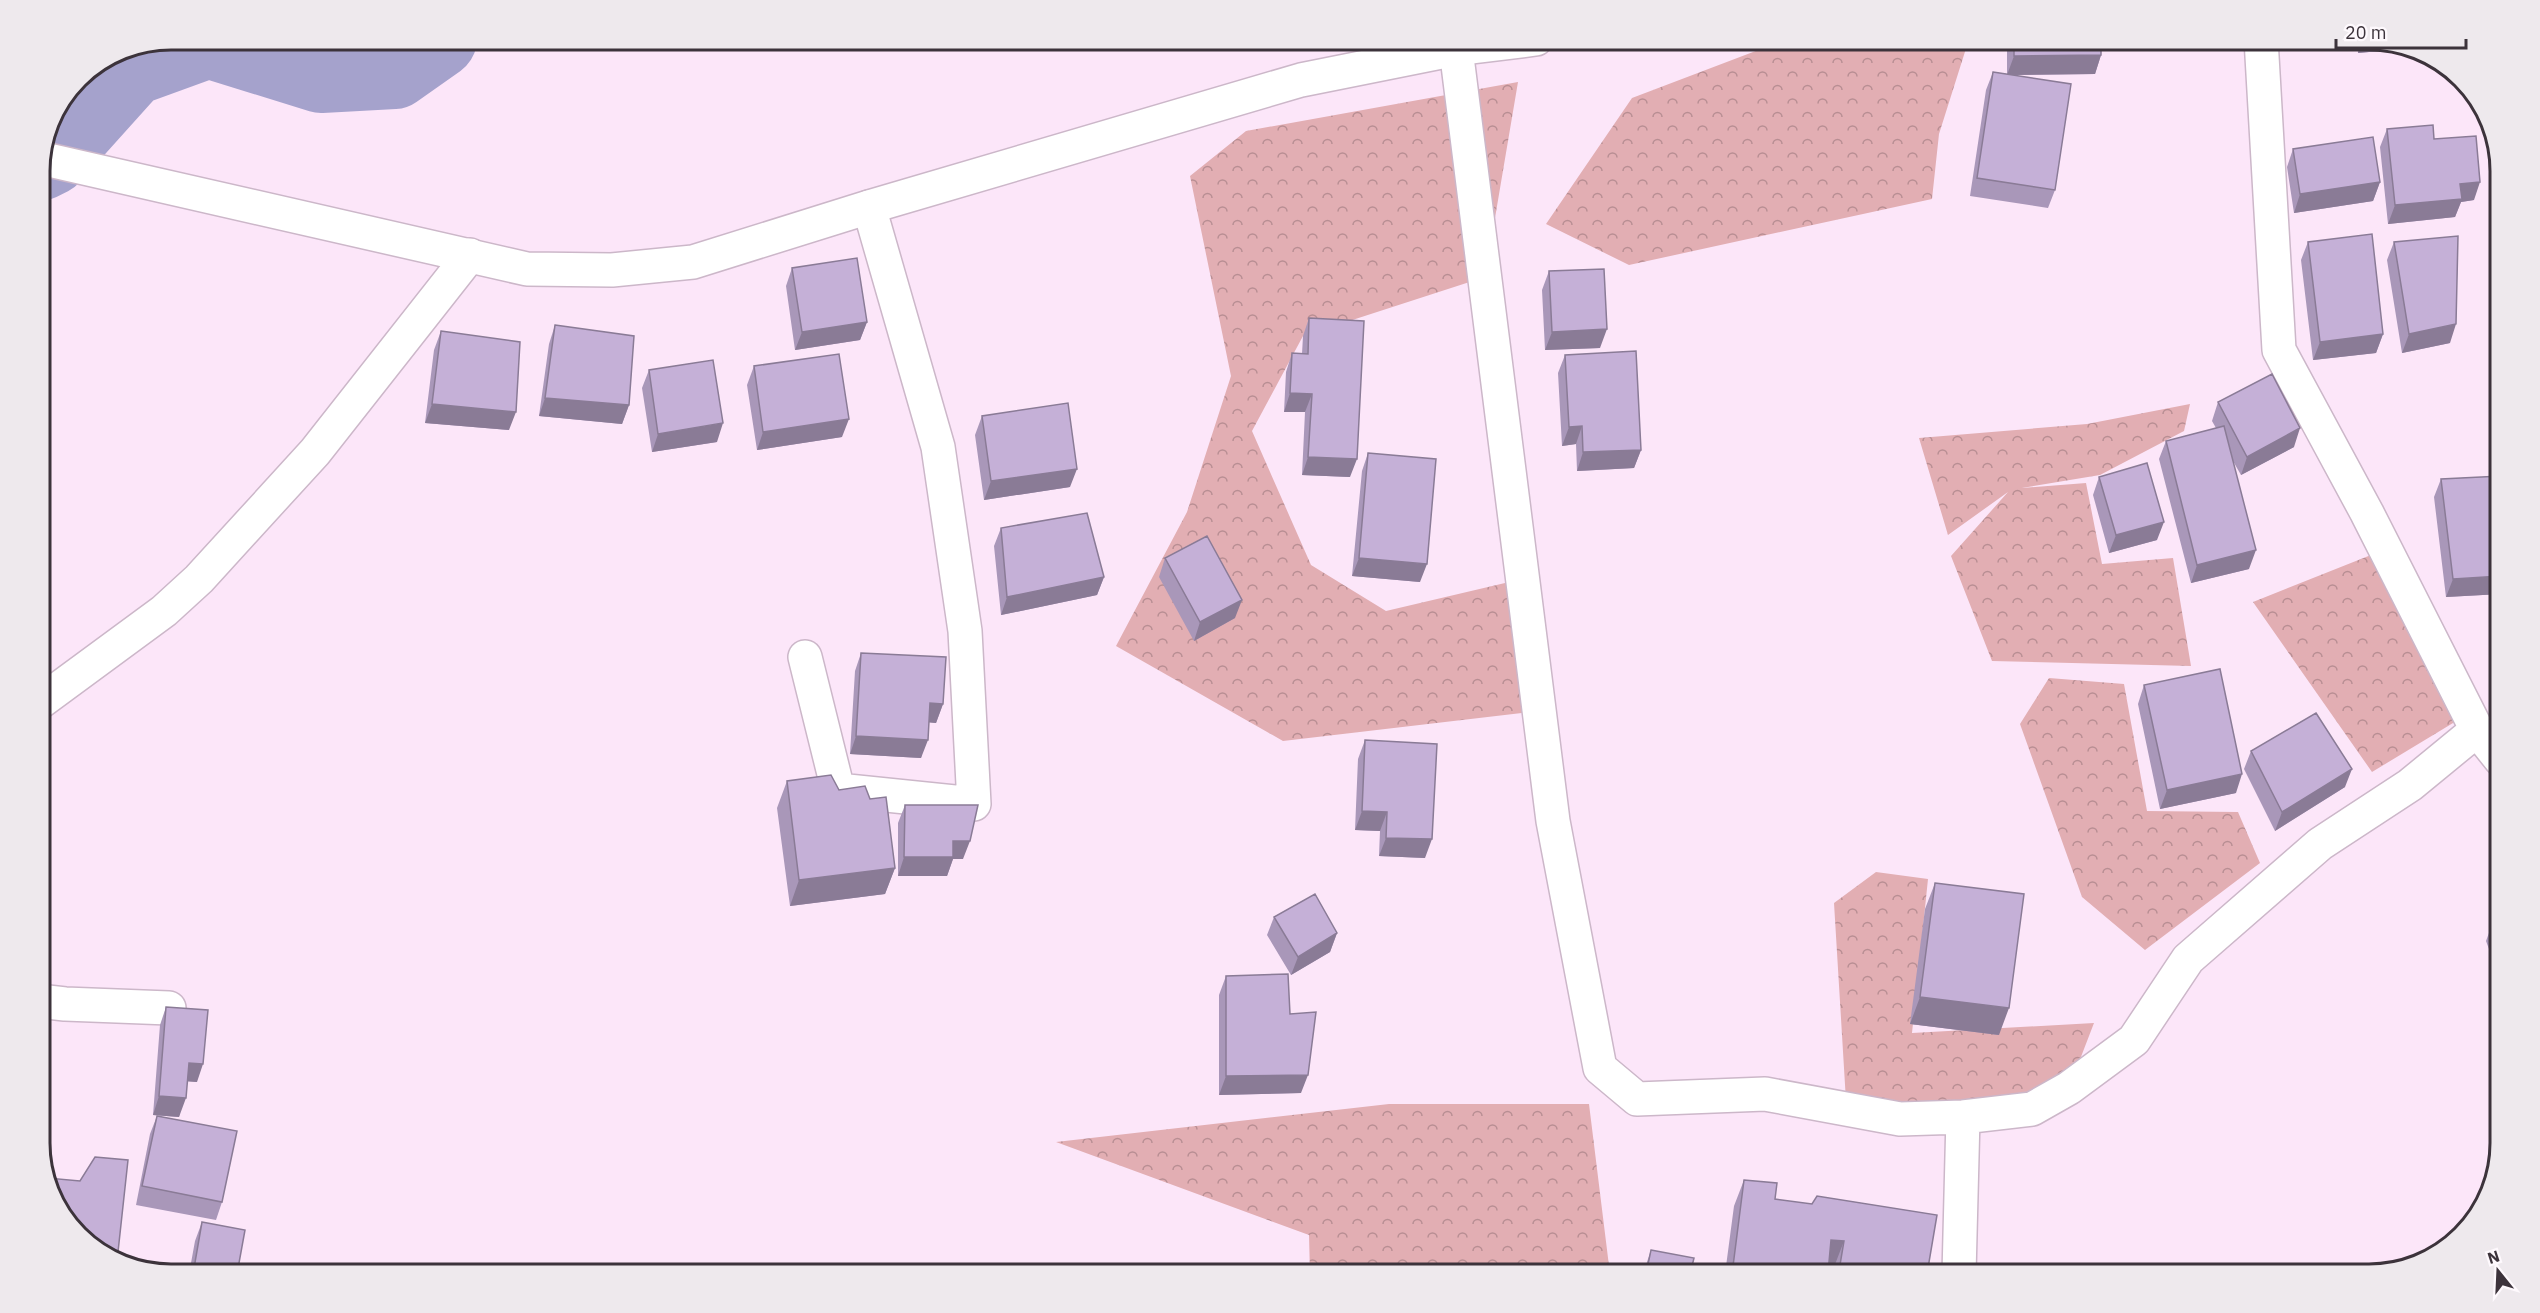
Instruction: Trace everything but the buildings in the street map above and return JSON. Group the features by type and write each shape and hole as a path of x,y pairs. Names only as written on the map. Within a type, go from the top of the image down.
{"street":[{"path":"50,160 527,269 612,270 693,262 869,207 1301,80 1451,50"},
{"path":"1456,50 1553,822 1600,1068 1638,1099 1766,1094 1900,1119 1963,1117 2032,1108 2069,1088 2134,1040 2188,959 2320,844 2410,785 2477,730"},
{"path":"2262,50 2278,350 2367,513 2477,730 2490,746"},
{"path":"805,657 838,790 974,804 965,631 938,447 869,207"},
{"path":"50,696 164,611 199,579 315,452 470,255"},
{"path":"50,1002 169,1008"},
{"path":"1959,1264 1963,1117"}],"green space":[{"path":"1758,50 1966,50 1939,134 1932,199 1629,265 1546,224 1632,98"},
{"path":"1518,82 1485,277 1303,336 1252,431 1311,565 1386,611 1522,579 1539,711 1283,741 1116,646 1187,512 1231,376 1190,176 1246,131"},
{"path":"2190,404 2184,431 2100,475 2022,488 2086,483 2102,564 2173,558 2191,666 1992,661 1951,556 2008,492 1948,535 1919,438 2087,424"},
{"path":"2371,555 2458,720 2372,772 2253,602"},
{"path":"2049,678 2124,684 2147,811 2238,812 2260,863 2145,950 2082,897 2020,724"},
{"path":"1876,872 1928,879 1912,1033 2094,1023 2069,1088 1959,1105 1846,1101 1834,903"},
{"path":"1389,1104 1589,1104 1609,1264 1310,1264 1309,1235 1056,1142"}],"waterway":[{"path":"51,156 131,67 178,50"},
{"path":"244,50 321,74 394,70 422,50"}]}
